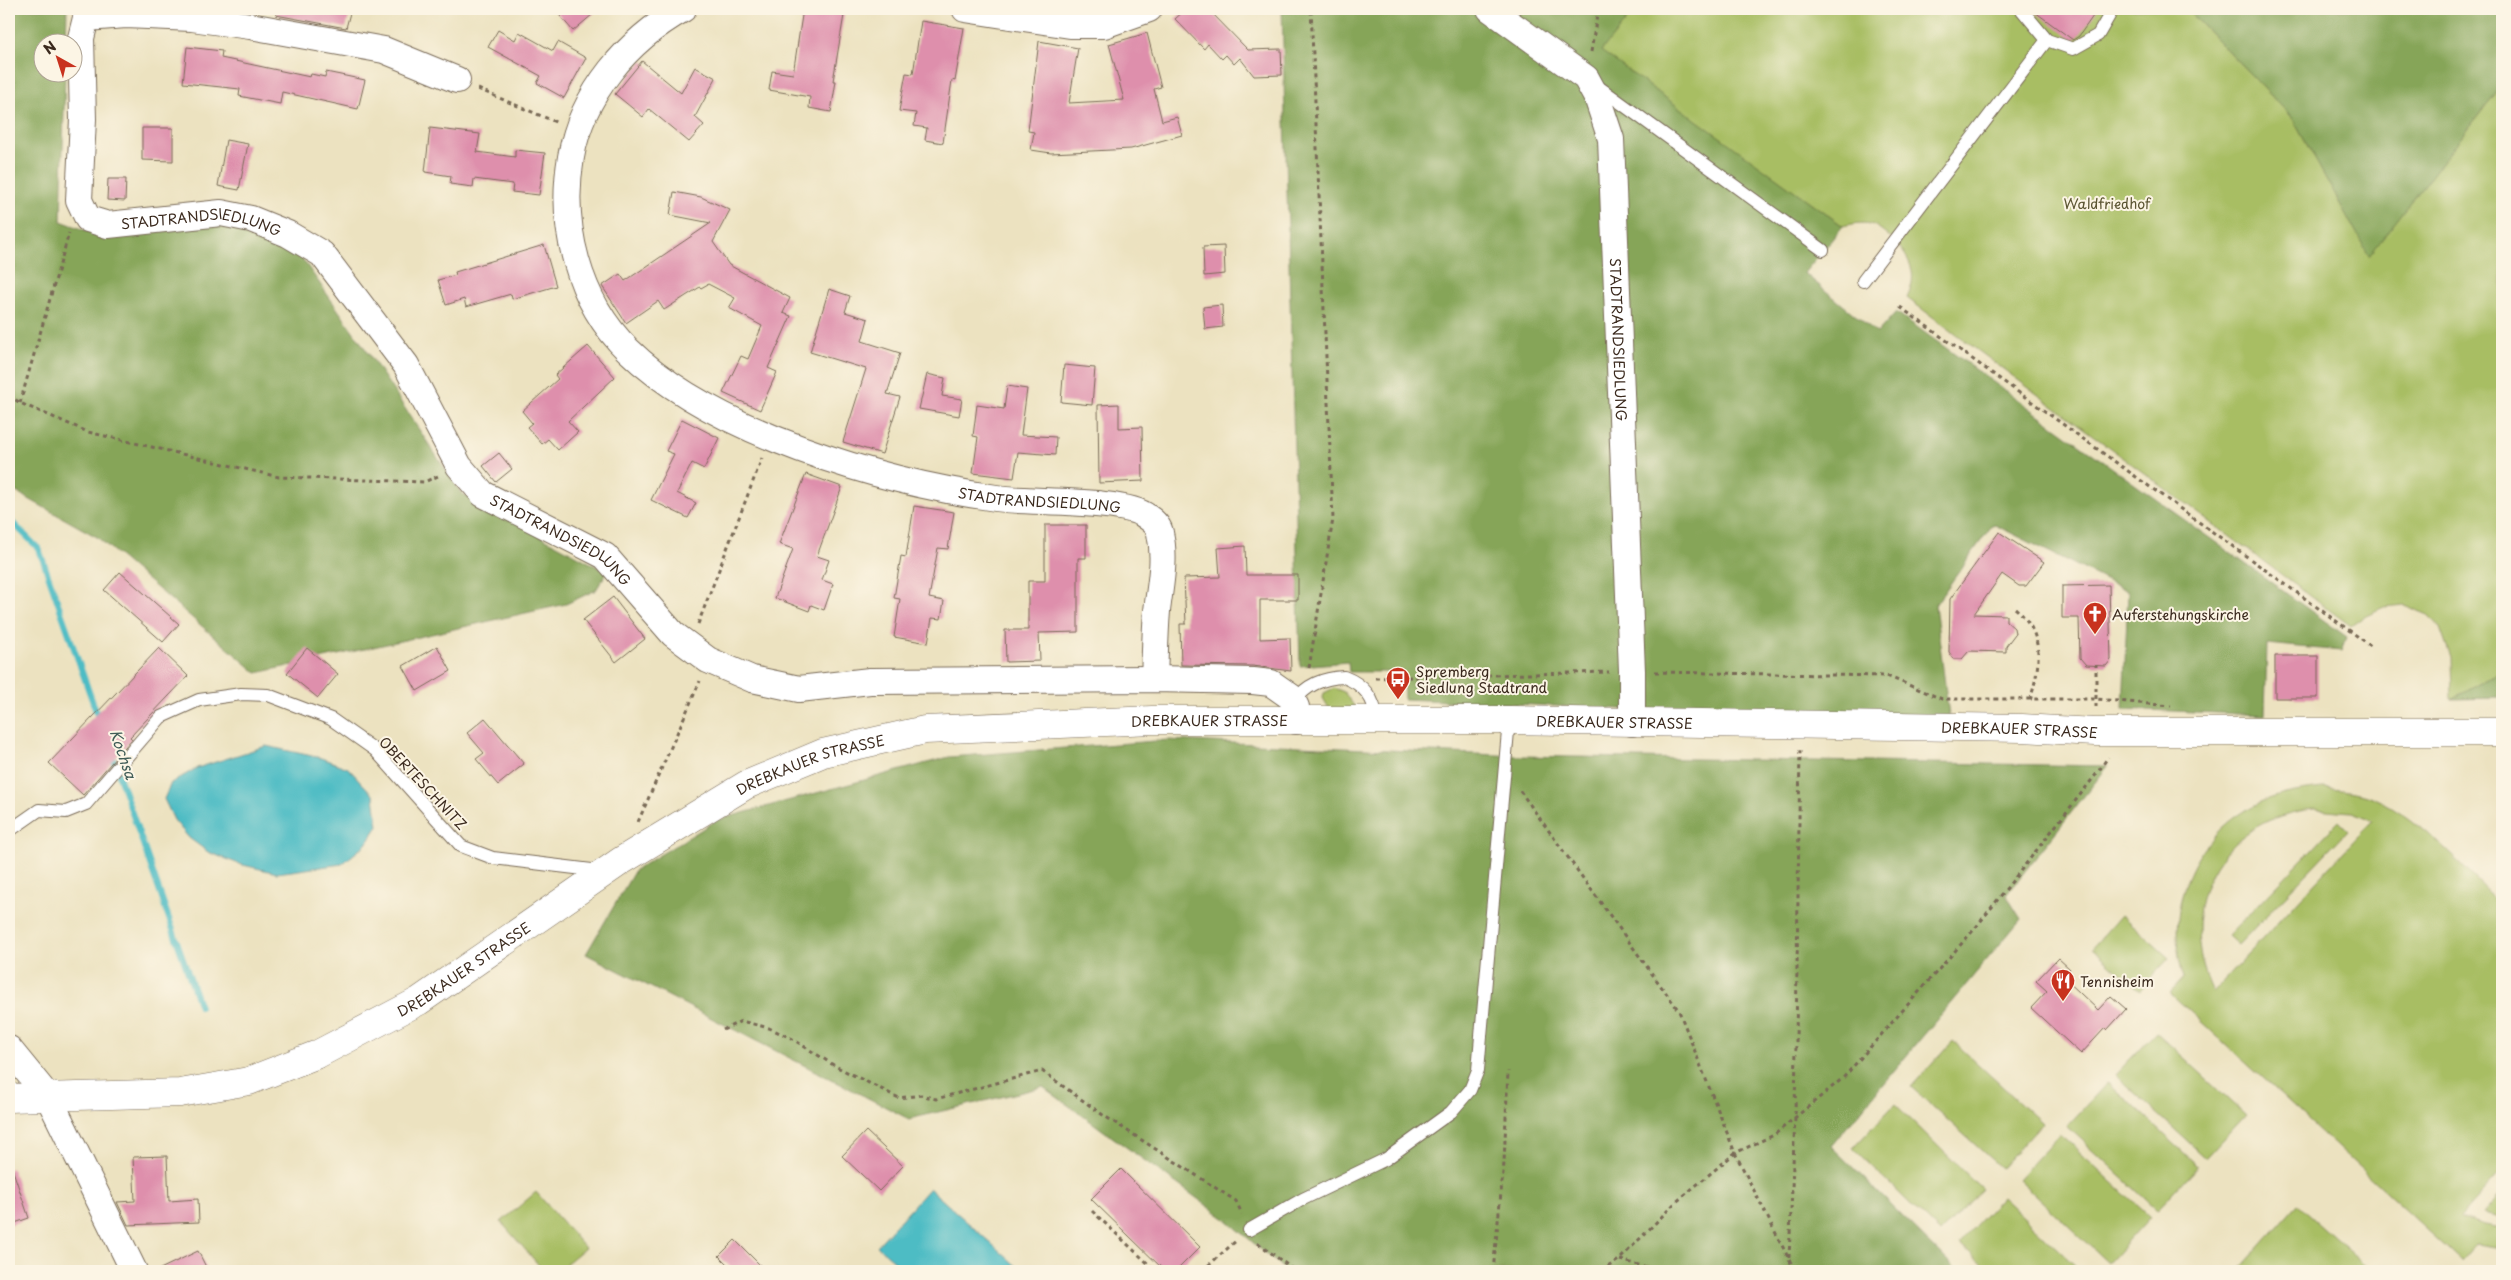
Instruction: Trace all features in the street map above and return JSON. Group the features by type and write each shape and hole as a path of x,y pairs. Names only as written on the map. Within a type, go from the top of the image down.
{"street":[{"name":"STADTRANDSIEDLUNG","path":"683,9 665,19 636,42 611,70 593,96 578,131 567,181 571,242 586,289 603,319 626,348 656,375 703,406 771,437 811,452 896,479 996,498 1113,506 1144,514 1160,529 1164,561 1157,612 1154,679"},
{"path":"965,9 1070,25 1104,25 1149,9"},
{"name":"STADTRANDSIEDLUNG","path":"1490,9 1586,78 1598,100 1612,139 1632,671 1632,723"},
{"path":"79,200 83,119 81,38 86,18 126,15 192,18 250,26 384,50 457,80"},
{"name":"STADTRANDSIEDLUNG","path":"79,200 88,220 108,225 221,213 251,219 288,234 322,254 406,366 459,466 483,494 605,556 673,634 699,653 752,679 799,689 870,681 1154,679 1271,684 1299,703"},
{"name":"DREBKAUER STRASSE","path":"9,1098 180,1094 248,1081 318,1054 419,1001 605,871 746,785 823,753 925,730 1094,721 1299,703 1376,720 1509,720 2022,728 2095,732 2502,732"},
{"path":"9,1049 49,1098 134,1271"}],"lane":[{"path":"2021,9 2047,40 2072,49 2098,35 2113,9"},
{"path":"1863,280 2047,40"},
{"path":"1586,78 1823,250"},
{"path":"1299,703 1327,678 1344,677 1370,697 1376,709 1376,720"},
{"name":"OBERTESCHNITZ","path":"9,831 39,810 66,812 86,804 161,717 199,700 241,694 268,695 332,719 375,750 461,846 493,858 605,871"},
{"path":"1249,1230 1303,1199 1386,1159 1451,1112 1470,1090 1478,1070 1509,720"}],"path":[{"path":"1299,703 1333,519 1311,9"},
{"path":"1586,78 1598,9"},
{"path":"457,80 578,131"},
{"path":"20,403 79,200"},
{"path":"1900,307 2371,646"},
{"path":"9,395 20,403 88,432 279,477 424,482 459,466"},
{"path":"636,825 699,653 771,437"},
{"path":"2014,608 2026,618 2034,633 2039,650 2039,667 2022,728"},
{"path":"1349,679 1632,671 1887,676 1942,699 2096,699 2173,706"},
{"path":"1789,1259 1794,1118 1800,726"},
{"path":"1601,1271 1619,1260 1675,1203 1735,1153 1774,1135 1843,1078 1977,926 2098,772 2110,752"},
{"path":"1519,790 1679,1011 1735,1153 1795,1271"},
{"path":"723,1030 742,1021 768,1028 791,1038 835,1066 898,1098 921,1095 936,1099 1042,1071 1103,1115 1236,1202 1252,1239 1295,1271"},
{"path":"1493,1271 1504,1164 1508,1072"},
{"path":"1092,1211 1156,1271"},
{"path":"1202,1271 1249,1230"},
{"path":"1619,1260 1661,1271"}],"green space":[{"path":"9,9 67,9 66,32 32,32 32,82 65,82 61,221 104,237 225,219 287,237 367,351 461,493 607,572 596,590 566,604 257,673 97,537 9,488"},
{"path":"1282,9 1636,9 1601,51 1843,226 1804,273 1877,333 1896,312 2347,637 2342,651 2267,644 2265,715 2123,709 2128,591 1993,524 1935,605 1950,724 1404,699 1403,672 1349,672 1348,662 1300,666"},
{"name":"Waldfriedhof","path":"1636,9 2187,9 2291,116 2369,255 2502,85 2502,671 2452,699 2451,658 2440,627 2426,614 2404,605 2384,607 2366,615 2351,626 1907,298 1912,281 1911,266 1904,253 1885,233 1876,226 1867,223 1843,226 1600,51"},
{"path":"2187,9 2502,9 2502,85 2369,256 2291,116"},
{"path":"2502,671 2502,698 2452,699"},
{"path":"1334,688 1344,692 1357,710 1330,710 1323,698 1324,693"},
{"path":"1168,740 1519,756 2108,766 2006,895 2021,919 1831,1146 1958,1271 1286,1271 1227,1220 1043,1087 909,1119 586,954 635,870 717,820 949,757"},
{"path":"2323,788 2360,793 2390,806 2441,845 2502,905 2502,1171 2459,1218 2502,1229 2502,1249 2475,1245 2461,1261 2170,993 2184,978 2178,953 2177,928 2180,903 2187,879 2198,857 2213,837 2231,820 2253,806 2278,796","holes":["2314,809 2352,812 2373,820 2213,992 2202,960 2198,929 2202,899 2212,872 2229,848 2252,829 2281,816"]},
{"path":"2339,821 2348,830 2238,945 2228,936"},
{"path":"2121,915 2169,958 2140,990 2092,948"},
{"path":"2156,1032 2246,1115 2206,1158 2115,1075"},
{"path":"1953,1041 2042,1123 2001,1168 1911,1087"},
{"path":"2108,1082 2198,1166 2157,1210 2067,1126"},
{"path":"1895,1104 1982,1189 1940,1233 1853,1148"},
{"path":"2060,1134 2150,1217 2108,1263 2018,1179"},
{"path":"536,1192 585,1248 557,1271 544,1271 501,1222"},
{"path":"2502,1193 2502,1218 2483,1214"},
{"path":"2002,1197 2081,1271 1990,1271 1959,1243"},
{"path":"2297,1204 2372,1271 2237,1271"}],"water":[{"path":"266,746 321,758 348,768 374,796 378,826 366,844 342,864 277,873 239,864 208,852 189,838 174,820 164,799 171,783 197,768"},
{"path":"929,1188 1022,1271 973,1271 972,1269 966,1271 906,1271 877,1246"}],"building":[{"path":"277,9 351,9 346,28 276,15"},
{"path":"554,9 599,9 573,31"},
{"path":"803,9 845,9 833,81 836,81 831,112 809,108 810,97 769,90 772,71 793,74"},
{"path":"1186,9 1208,9 1248,50 1281,49 1282,75 1254,76 1240,58 1234,64 1226,55 1222,59 1208,44 1204,49 1175,19"},
{"path":"2031,9 2098,9 2079,36 2073,40"},
{"path":"921,21 964,28 955,81 952,80 943,143 925,140 927,128 914,126 916,113 899,111 906,73 913,74"},
{"path":"498,30 515,40 519,32 553,51 558,42 586,58 564,98 537,83 541,76 488,47"},
{"path":"1147,33 1161,87 1154,89 1162,121 1177,117 1182,135 1131,149 1051,153 1031,150 1034,132 1028,131 1039,41 1078,48 1069,103 1124,100 1109,44"},
{"path":"187,47 222,51 221,58 310,77 311,74 325,77 326,72 365,80 358,109 282,92 280,104 239,96 240,89 183,83"},
{"path":"642,61 681,93 695,67 716,78 695,117 704,125 689,142 649,109 643,117 615,94"},
{"path":"142,128 173,128 173,161 142,160"},
{"path":"430,128 480,134 477,152 515,157 515,150 545,153 539,195 512,192 513,184 474,179 473,187 450,184 451,176 425,172"},
{"path":"226,140 248,144 239,190 218,186"},
{"path":"108,179 126,179 125,201 107,200"},
{"path":"674,192 701,197 730,210 713,242 729,265 790,298 783,313 791,316 768,368 777,372 760,410 723,393 741,356 748,359 762,326 729,308 735,298 708,284 664,310 658,301 626,323 602,286 620,274 625,281 711,223 670,215"},
{"path":"544,245 556,286 512,299 511,294 466,307 464,299 446,305 438,280 456,275 455,272"},
{"path":"1224,246 1225,274 1204,276 1203,247"},
{"path":"829,289 850,296 845,312 868,319 862,341 900,353 887,394 900,397 882,454 843,442 866,369 810,352"},
{"path":"1222,305 1223,327 1205,329 1203,307"},
{"path":"588,346 615,377 568,421 578,432 558,450 548,439 542,444 527,427 532,423 522,411 558,379 555,375"},
{"path":"1064,365 1095,368 1092,405 1061,402"},
{"path":"927,374 945,378 942,396 962,399 959,416 919,409"},
{"path":"1007,386 1027,389 1021,435 1056,437 1055,455 1018,452 1014,478 973,473 978,437 973,436 977,405 1004,409"},
{"path":"1119,404 1119,428 1142,427 1143,481 1099,483 1098,405"},
{"path":"682,419 719,438 704,469 692,463 677,493 696,503 688,518 651,500 674,454 666,451"},
{"path":"499,453 512,469 496,482 483,466"},
{"path":"806,474 842,487 817,556 829,560 822,580 833,584 824,610 811,605 809,611 775,598 793,549 779,544"},
{"path":"914,506 954,512 948,549 938,548 929,598 944,601 941,619 932,618 928,643 894,637 900,599 894,598 901,556 906,557"},
{"path":"1045,525 1086,525 1086,558 1078,558 1078,632 1039,633 1040,661 1006,662 1005,630 1028,630 1028,581 1045,581"},
{"path":"1999,532 2044,562 2026,586 2019,586 2002,574 1974,614 2006,615 2006,621 2014,628 2015,634 2006,646 2006,652 1969,651 1962,659 1954,659 1949,652 1950,599"},
{"path":"1245,546 1246,575 1298,575 1298,600 1260,600 1260,639 1290,638 1291,671 1253,666 1181,665 1180,624 1186,624 1184,578 1220,577 1218,548"},
{"path":"120,572 179,624 163,642 104,590"},
{"name":"Auferstehungskirche","path":"2109,585 2111,660 2106,666 2086,665 2080,658 2079,618 2062,618 2062,586"},
{"path":"613,597 645,639 616,662 583,620"},
{"path":"437,646 451,671 417,691 403,666"},
{"path":"159,648 188,676 130,737 132,739 83,795 49,763"},
{"path":"307,648 338,674 318,698 287,673"},
{"path":"2275,656 2318,656 2318,698 2275,698"},
{"path":"485,718 524,764 498,785 476,759 484,753 467,733"},
{"name":"Tennisheim","path":"2058,958 2070,969 2063,977 2098,1010 2111,996 2126,1009 2081,1054 2031,1008 2047,991 2036,981"},
{"path":"866,1131 903,1166 879,1191 842,1156"},
{"path":"167,1156 169,1201 198,1199 199,1222 128,1225 117,1202 135,1201 133,1157"},
{"path":"12,1168 29,1218 9,1225 9,1169"},
{"path":"1121,1169 1200,1247 1176,1271 1165,1271 1091,1199"},
{"path":"735,1240 766,1271 734,1271 719,1256"},
{"path":"198,1251 208,1271 156,1271"}],"waterway":[{"name":"Kochsa","path":"9,519 39,549 99,720"},
{"name":"Kochsa","path":"111,753 200,1007"}],"place":[{"name":"Auferstehungskirche","path":"2095,635"},
{"name":"Spremberg Siedlung Stadtrand","path":"1398,700"},
{"name":"Tennisheim","path":"2063,1002"}]}
